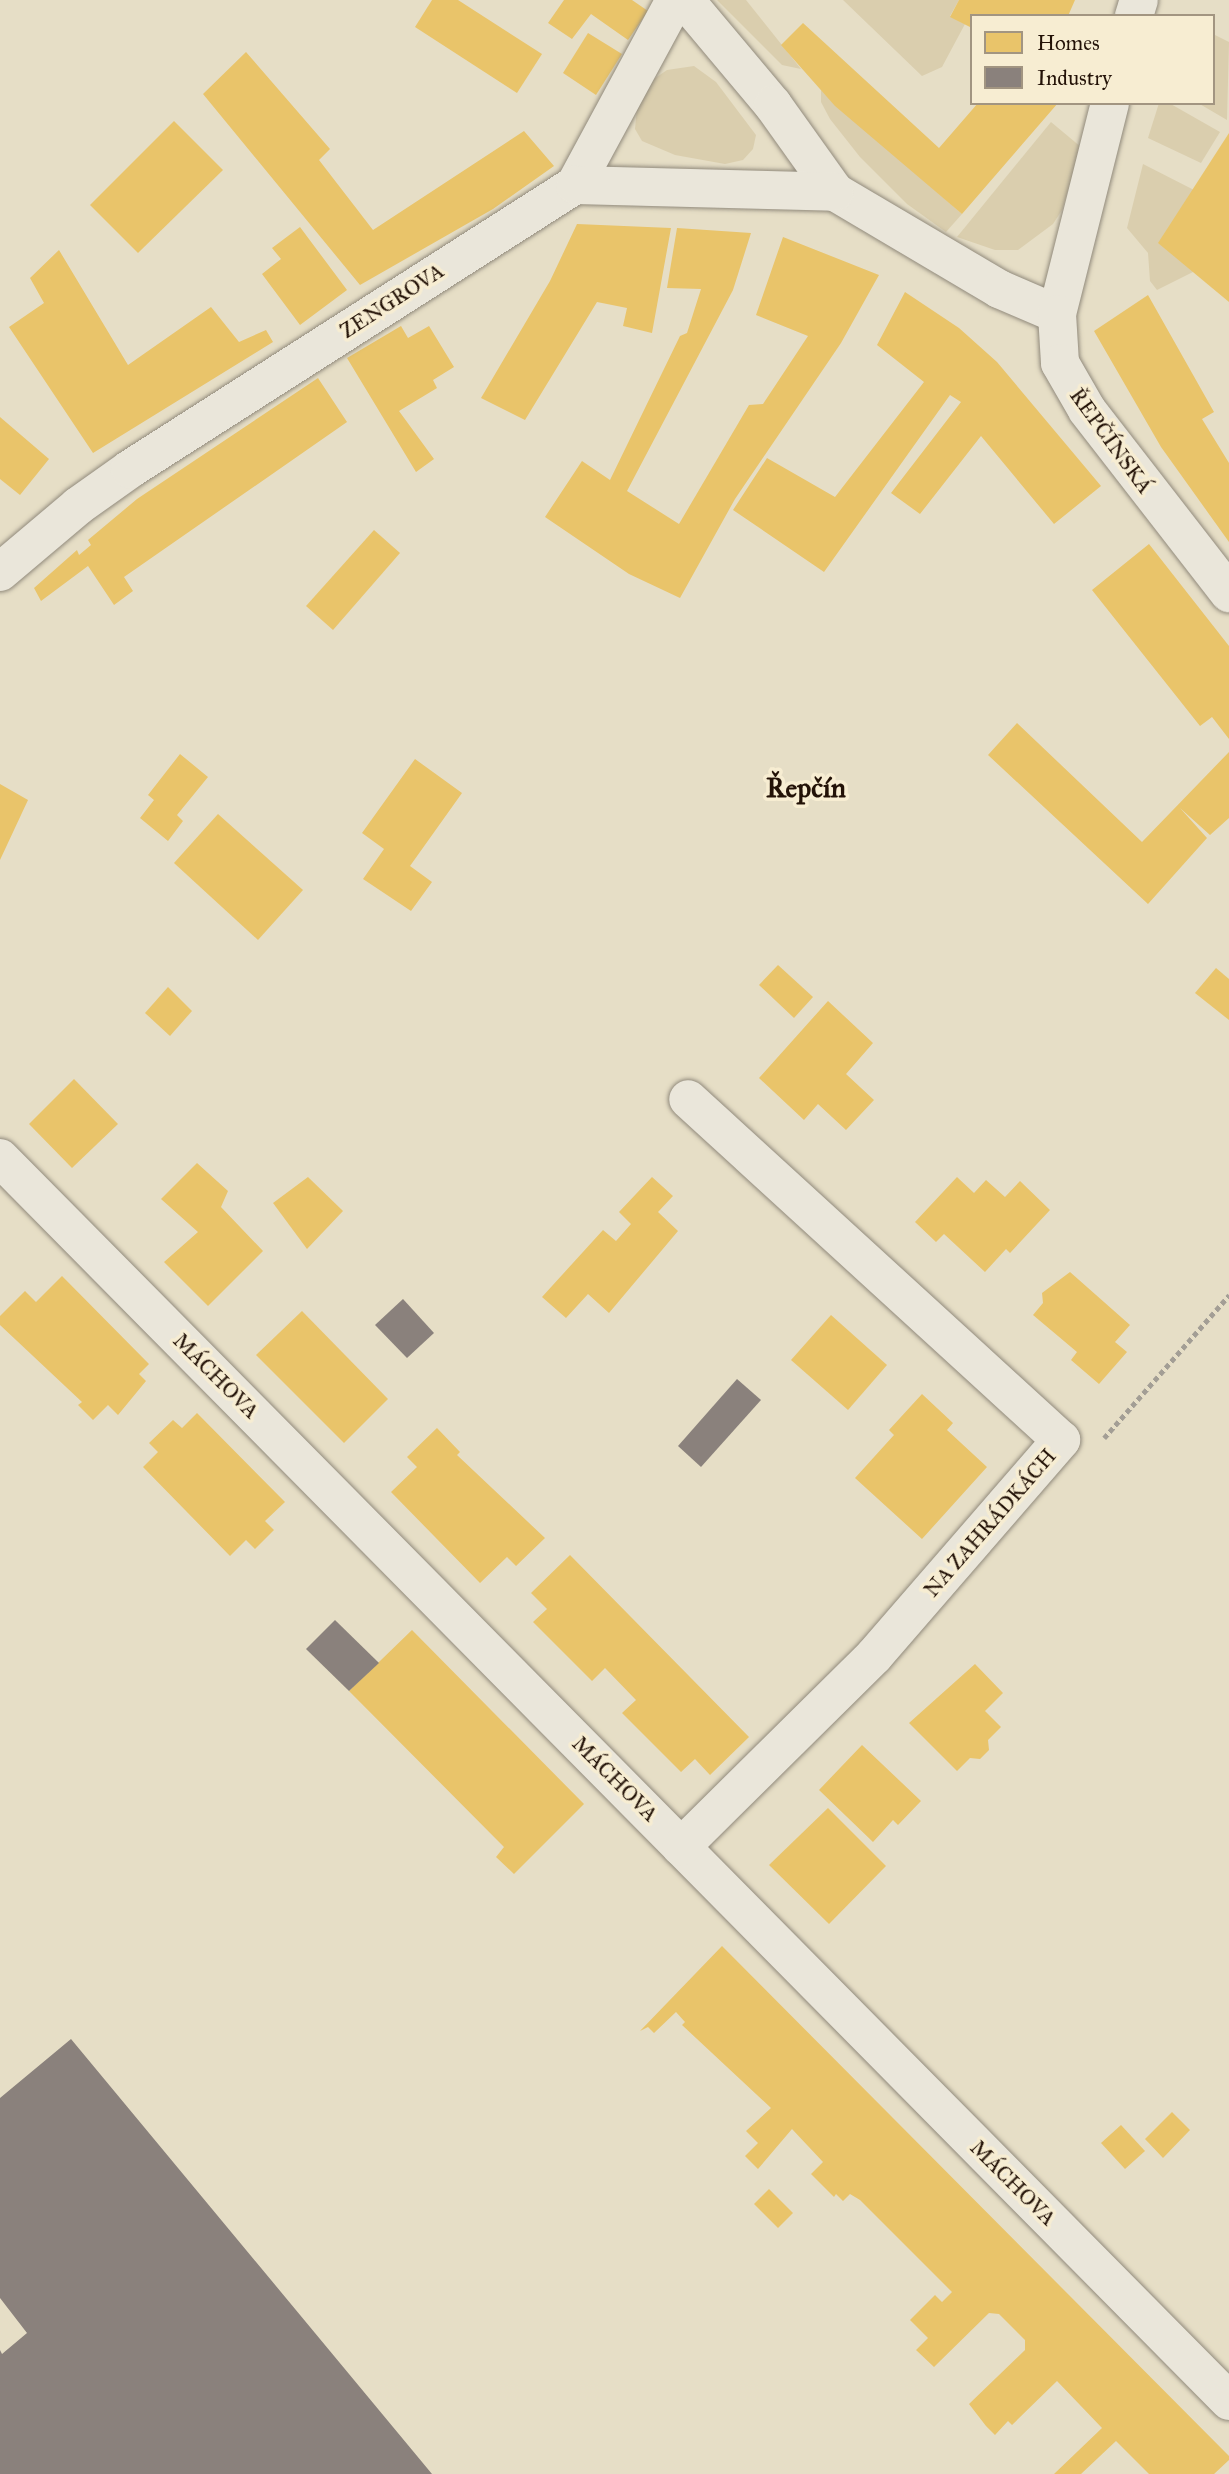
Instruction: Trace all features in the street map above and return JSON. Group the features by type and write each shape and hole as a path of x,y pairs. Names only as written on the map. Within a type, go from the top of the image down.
{"street":[{"path":"675,0 575,185 835,192"},
{"path":"685,0 774,105 835,192 999,289 1057,314"},
{"name":"ŘEPČÍNSKÁ","path":"1110,105 1057,314 1055,339 1070,387 1229,593"},
{"name":"ZENGROVA","path":"0,572 78,506 130,469 575,185"},
{"name":"NA ZAHRÁDKÁCH","path":"681,1847 874,1656 1061,1440 688,1099"},
{"name":"MÁCHOVA","path":"0,1158 1229,2401"}],"shaded area":[{"path":"717,0 746,0 801,69 782,65"},
{"path":"843,0 959,0 950,16 965,24 942,67 922,76"},
{"path":"1215,35 1229,42 1227,120 1201,105 1215,105"},
{"path":"694,66 716,82 756,135 753,149 743,160 725,164 675,155 642,141 635,129 637,108 654,79 667,70"},
{"path":"821,90 962,214 946,232 907,204 860,157 830,119 821,102"},
{"path":"1158,105 1173,105 1220,132 1201,163 1148,138"},
{"path":"1051,122 1081,147 1062,210 1053,224 1018,250 995,250 957,237"},
{"path":"1143,164 1194,190 1193,272 1157,290 1150,281 1148,253 1127,228"}],"building: Homes":[{"path":"432,0 458,0 542,54 517,93 415,27"},
{"path":"564,0 632,0 648,11 628,40 591,14 572,39 548,23"},
{"path":"959,0 1075,0 1069,14 970,14 970,27 950,17"},
{"path":"803,23 939,148 976,105 1056,105 962,214 835,106 781,45"},
{"path":"588,33 622,54 596,95 563,73"},
{"path":"246,52 330,149 319,160 373,230 524,131 554,166 493,209 360,285 203,94"},
{"path":"174,121 223,170 138,253 90,205"},
{"path":"1229,133 1229,302 1158,243"},
{"path":"577,224 671,228 652,333 623,326 627,308 597,302 525,420 481,398 550,281"},
{"path":"300,227 347,290 300,325 262,274 281,259 272,248"},
{"path":"677,228 751,233 733,290 627,491 679,524 749,405 763,404 808,336 756,315 783,237 879,275 841,343 735,499 680,598 629,574 545,517 582,461 610,480 680,336 687,333 701,289 667,288"},
{"path":"59,250 128,365 211,307 239,342 266,330 273,342 93,453 9,327 44,303 30,278"},
{"path":"905,292 959,328 997,362 1101,486 1054,524 981,436 920,514 891,493 961,402 950,395 824,572 733,510 767,458 835,497 924,382 877,345"},
{"path":"1148,295 1214,412 1202,419 1229,463 1229,542 1161,447 1094,331"},
{"path":"401,326 408,338 429,326 454,367 433,380 437,388 399,411 434,459 416,472 347,358"},
{"path":"318,378 347,422 124,577 133,591 114,605 88,566 41,601 34,588 77,550 79,555 91,545 88,540 137,499"},
{"path":"0,417 49,459 20,495 0,479"},
{"path":"374,530 400,553 333,630 306,606"},
{"path":"1149,544 1229,646 1229,739 1212,717 1200,726 1092,590"},
{"path":"1017,723 1142,842 1229,752 1229,818 1210,835 1180,808 1207,838 1148,904 988,755"},
{"path":"180,754 208,777 177,815 183,821 168,841 140,818 154,800 148,795"},
{"path":"415,759 462,793 410,866 432,882 411,911 363,879 384,849 362,833"},
{"path":"0,784 28,800 0,860"},
{"path":"218,814 303,890 258,940 174,863"},
{"path":"778,965 813,997 794,1018 759,985"},
{"path":"1216,968 1229,979 1229,1020 1195,993"},
{"path":"168,987 192,1011 170,1036 145,1013"},
{"path":"828,1001 873,1043 846,1074 874,1100 846,1130 818,1104 804,1120 759,1078"},
{"path":"74,1079 118,1124 72,1168 29,1124"},
{"path":"197,1163 228,1191 221,1207 263,1251 208,1306 164,1262 198,1232 161,1199"},
{"path":"308,1177 343,1211 307,1249 273,1203"},
{"path":"652,1177 673,1196 658,1212 678,1231 609,1313 588,1294 566,1318 542,1297 603,1230 616,1241 631,1224 619,1212"},
{"path":"957,1177 974,1193 986,1180 1005,1197 1020,1181 1050,1210 1010,1253 1006,1249 985,1272 944,1234 936,1242 915,1222"},
{"path":"1070,1272 1130,1325 1115,1342 1127,1352 1099,1384 1071,1360 1077,1352 1033,1315 1043,1303 1042,1293"},
{"path":"62,1276 149,1364 139,1374 146,1381 118,1415 108,1405 93,1420 78,1405 82,1402 0,1325 0,1316 25,1291 36,1302"},
{"path":"302,1311 388,1399 344,1443 256,1355"},
{"path":"831,1315 887,1365 848,1410 791,1360"},
{"path":"922,1394 953,1423 947,1430 987,1467 922,1539 855,1478 894,1435 889,1430"},
{"path":"197,1413 285,1502 265,1521 274,1530 255,1549 246,1540 230,1556 143,1467 158,1452 149,1443 173,1420 182,1428"},
{"path":"437,1428 460,1452 457,1455 545,1538 516,1566 507,1557 480,1583 391,1492 417,1467 407,1457"},
{"path":"570,1555 749,1737 710,1775 695,1759 681,1772 622,1713 636,1700 605,1668 592,1681 533,1622 547,1609 531,1593"},
{"path":"412,1630 584,1804 514,1874 496,1857 504,1847 349,1691"},
{"path":"975,1664 1003,1693 985,1711 1001,1727 988,1740 989,1750 980,1759 970,1758 957,1771 909,1723"},
{"path":"862,1745 921,1801 898,1825 893,1820 873,1842 819,1790"},
{"path":"828,1808 886,1866 829,1924 769,1865"},
{"path":"722,1946 1229,2456 1229,2460 1214,2474 1149,2474 1116,2441 1081,2474 1054,2474 1102,2428 1057,2381 1012,2425 1008,2421 995,2435 986,2426 969,2404 1025,2350 1025,2340 999,2314 989,2313 934,2367 916,2350 928,2338 910,2320 935,2295 942,2302 952,2292 860,2200 850,2194 843,2201 836,2194 834,2197 811,2174 823,2162 792,2129 758,2169 745,2156 758,2143 746,2131 771,2108 682,2025 685,2022 676,2012 654,2033 648,2027 640,2031"},
{"path":"1172,2112 1190,2130 1163,2158 1145,2139"},
{"path":"1121,2125 1145,2151 1125,2169 1101,2143"},
{"path":"769,2189 793,2213 778,2228 754,2204"}],"building: Industry":[{"path":"403,1299 434,1333 407,1358 375,1325"},
{"path":"737,1379 761,1400 701,1467 678,1446"},
{"path":"335,1620 379,1663 349,1691 306,1649"},
{"path":"71,2039 432,2474 0,2474 0,2350 2,2354 27,2333 0,2298 0,2098"}],"district":[{"name":"Řepčín","path":"806,788"}]}
